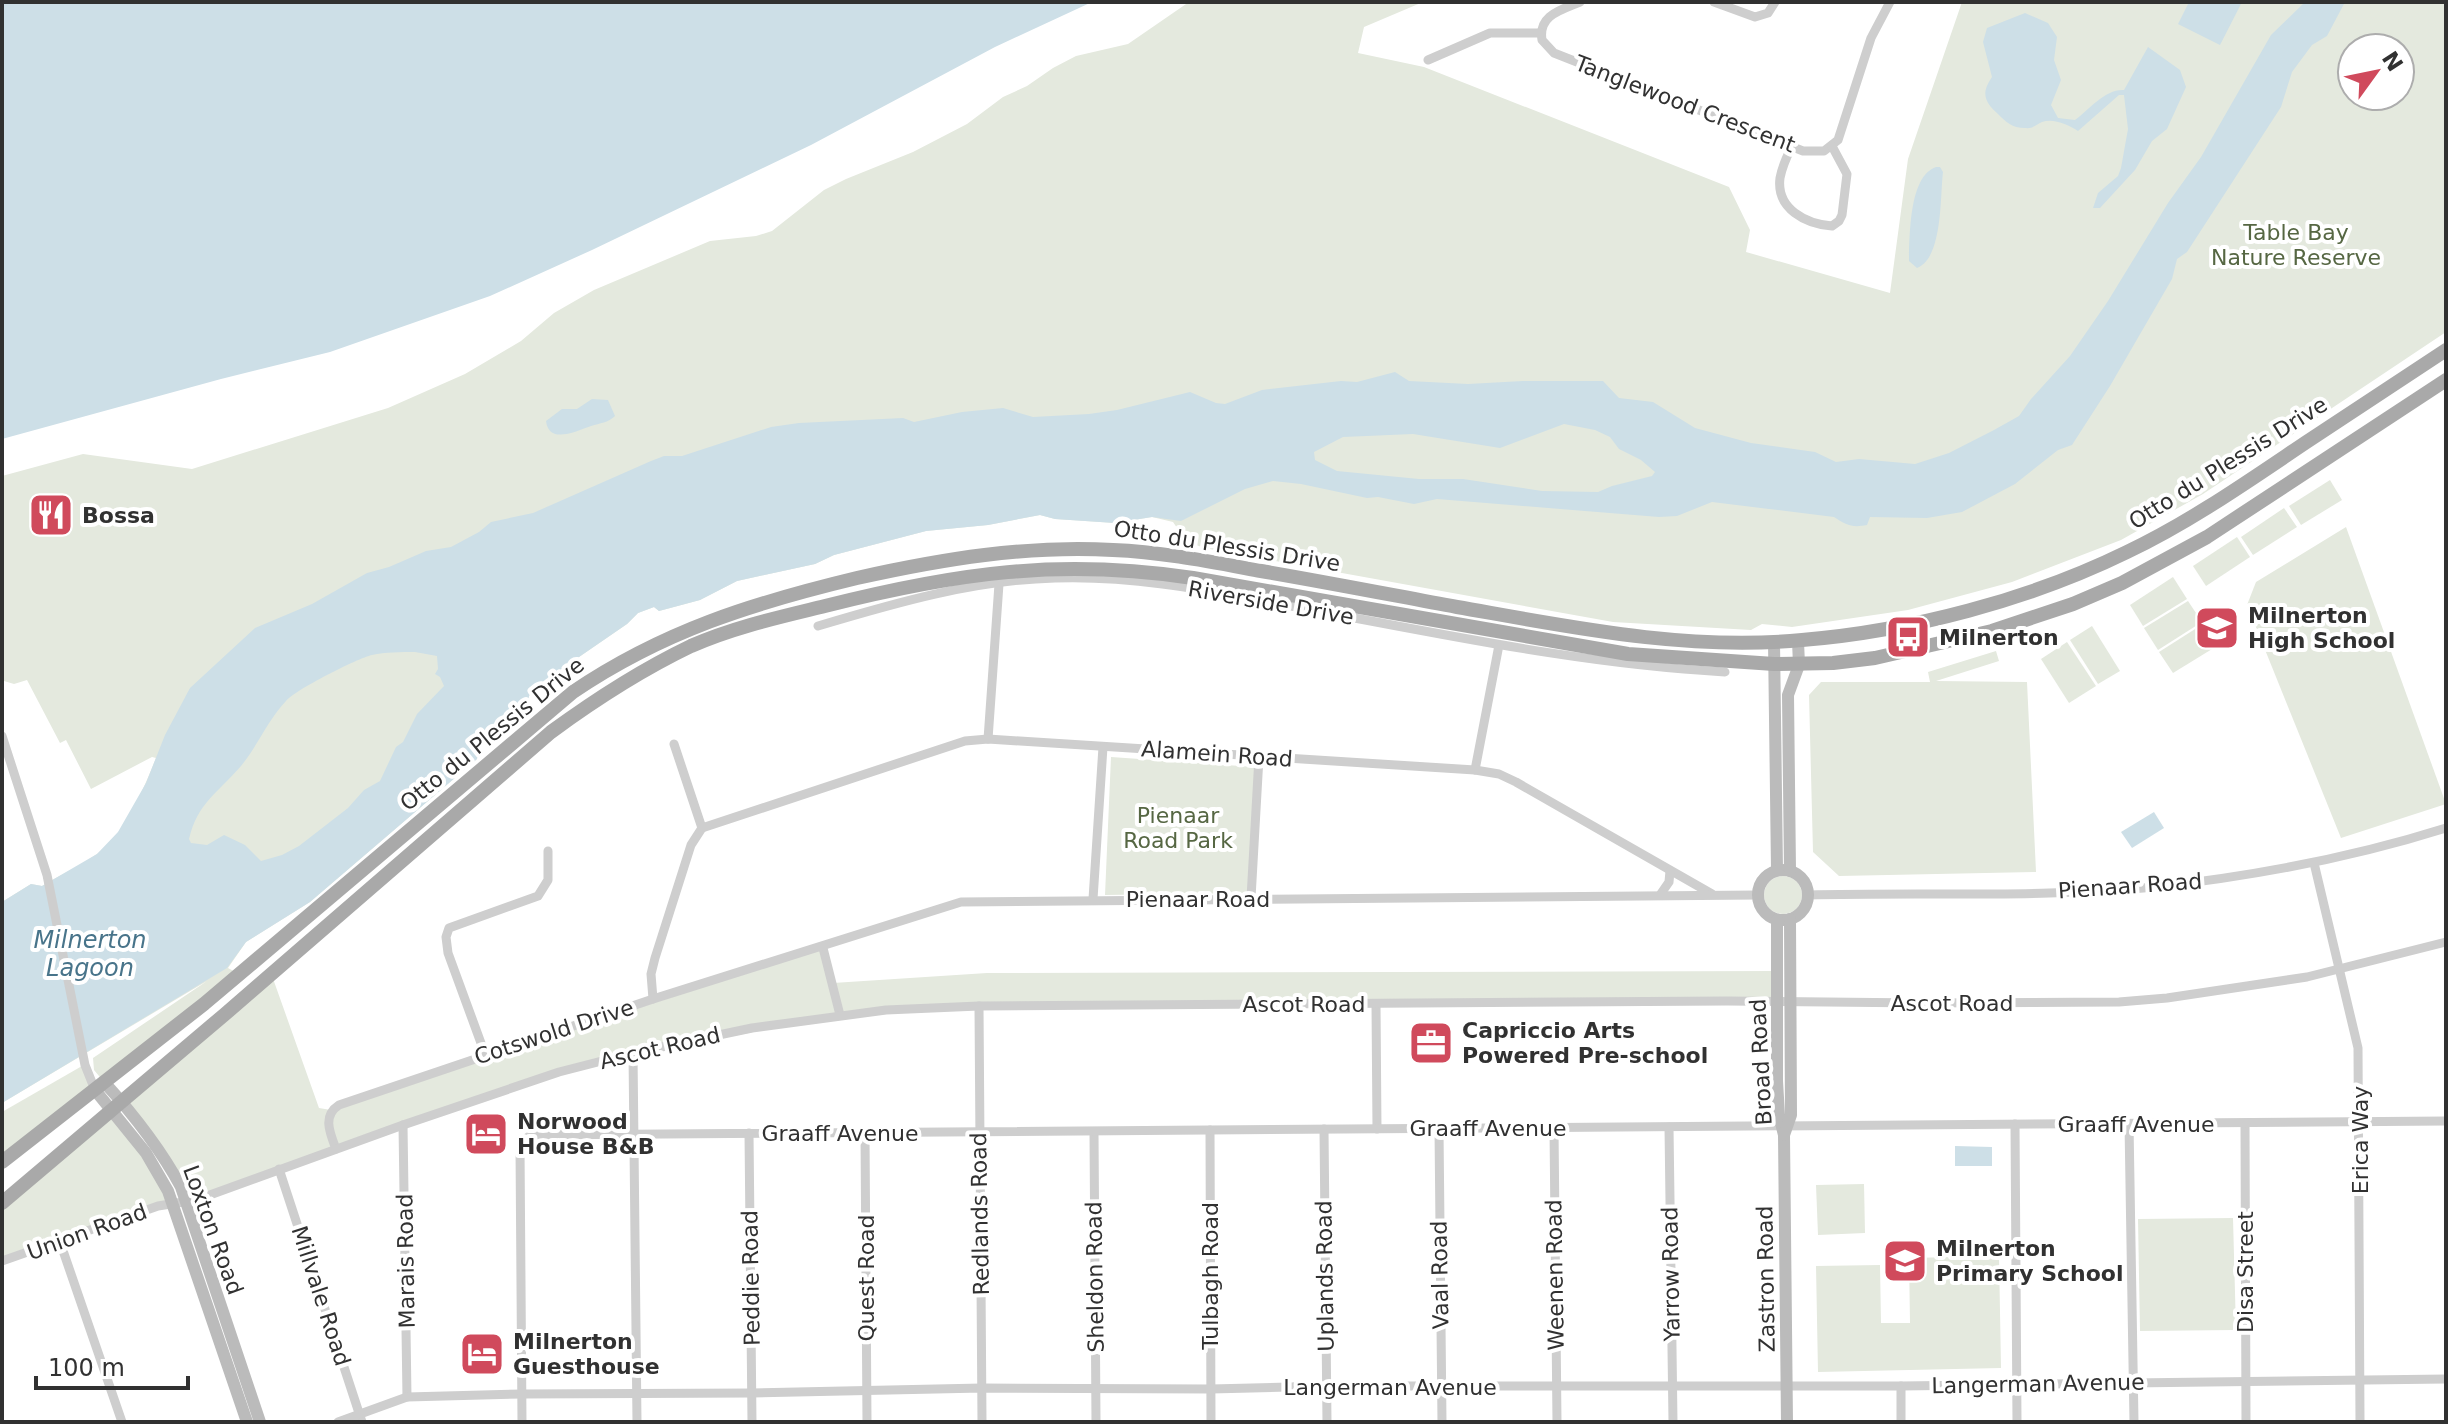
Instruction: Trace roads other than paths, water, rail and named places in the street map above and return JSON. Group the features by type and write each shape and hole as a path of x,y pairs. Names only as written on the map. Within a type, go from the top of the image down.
{"main road":[{"name":"Otto du Plessis Drive","path":"2,1162 97,1083 244,971 573,692 670,636 766,600 915,565 969,556 1031,550 1112,550 1194,559 1594,631 1699,641 1774,642 1863,632 1956,613 2049,585 2103,563 2206,509 2446,350"},
{"name":"Otto du Plessis Drive","path":"2,1203 551,732 606,693 694,645 775,618 910,585 970,575 1051,568 1113,568 1193,578 1601,651 1774,664 1850,662 1949,642 2034,618 2122,583 2207,537 2446,380"}],"street":[{"path":"1428,60 1490,33 1541,33 1549,16 1580,2"},
{"path":"1714,2 1755,17 1768,13 1775,2"},
{"path":"1792,146 1780,180 1788,206 1799,218 1832,226 1842,215 1847,174 1832,146 1842,132 1871,38 1890,2"},
{"name":"Tanglewood Crescent","path":"1541,33 1546,46 1554,53 1792,146 1810,152 1824,151 1832,146"},
{"name":"Riverside Drive","path":"818,626 917,598 999,584 1057,578 1148,582 1639,667 1725,672"},
{"path":"988,739 999,584"},
{"path":"1782,746 1788,695 1799,665 1798,641"},
{"path":"1774,642 1782,746 1784,871"},
{"path":"1475,770 1499,645"},
{"name":"Loxton Road","path":"2,736 47,875 85,1065 116,1105 178,1201 260,1422"},
{"name":"Alamein Road","path":"702,828 951,745 988,739 1475,770 1508,777 1714,895"},
{"path":"674,744 702,828"},
{"path":"1093,899 1103,747"},
{"path":"1251,898 1259,757"},
{"name":"Cotswold Drive","path":"336,1149 328,1125 331,1110 367,1094 653,999 651,974 655,958 691,845 702,828"},
{"name":"Pienaar Road","path":"1808,895 2053,892 2152,887 2314,863 2446,828"},
{"path":"485,1054 448,953 446,937 449,928 538,896 548,880 548,851"},
{"name":"Erica Way","path":"2314,863 2358,1048 2360,1422"},
{"path":"1660,895 1669,882 1670,871"},
{"path":"1784,871 1803,880 1808,895 1804,909 1784,920 1763,911 1758,895 1764,879 1784,871"},
{"name":"Pienaar Road","path":"653,999 823,948 961,902 1758,895"},
{"name":"Broad Road","path":"1784,920 1777,1002 1777,1081 1784,1129"},
{"name":"Broad Road","path":"1784,920 1791,1002 1791,1115 1784,1129"},
{"name":"Ascot Road","path":"178,1201 196,1200 559,1072 752,1028 840,1015 979,1006 2119,1002 2252,986 2341,969 2446,942"},
{"path":"823,948 840,1015"},
{"path":"1376,1004 1377,1129"},
{"name":"Redlands Road","path":"979,1006 982,1422"},
{"path":"633,1053 637,1422"},
{"name":"Graaff Avenue","path":"522,1394 520,1147 521,1142 531,1135 1669,1127 1784,1129 2446,1121"},
{"name":"Disa Street","path":"2245,1123 2246,1422"},
{"path":"2015,1124 2017,1422"},
{"path":"2129,1124 2134,1422"},
{"name":"Marais Road","path":"403,1125 407,1397"},
{"name":"Yarrow Road","path":"1669,1127 1673,1422"},
{"name":"Weenen Road","path":"1554,1128 1557,1422"},
{"name":"Uplands Road","path":"1324,1129 1327,1422"},
{"name":"Vaal Road","path":"1439,1129 1442,1422"},
{"name":"Zastron Road","path":"1784,1129 1787,1422"},
{"name":"Tulbagh Road","path":"1210,1130 1211,1422"},
{"name":"Sheldon Road","path":"1094,1132 1096,1422"},
{"name":"Peddie Road","path":"749,1133 752,1422"},
{"name":"Quest Road","path":"865,1133 867,1422"},
{"name":"Millvale Road","path":"279,1169 361,1418"},
{"name":"Loxton Road","path":"178,1201 247,1422"},
{"name":"Union Road","path":"2,1261 178,1201"},
{"path":"60,1242 122,1422"},
{"name":"Langerman Avenue","path":"338,1422 361,1418 407,1397 522,1394 1326,1386 1901,1386 2446,1379"},
{"path":"1901,1386 1901,1422"},
{"path":"522,1394 522,1422"}],"water":[{"path":"2,2 1092,2 995,47 811,145 490,296 330,352 2,439"},
{"path":"2189,2 2242,2 2220,45 2178,24"},
{"name":"Milnerton Lagoon","path":"2305,2 2345,2 2327,36 2312,45 2292,72 2281,107 2187,252 2177,259 2172,279 2072,445 2058,450 2015,484 1962,512 1927,518 1870,517 1867,525 1857,526 1834,517 1712,502 1677,516 1659,517 1437,499 1414,504 1273,481 1245,489 1181,521 1152,517 1115,523 1040,515 988,525 926,531 834,555 815,564 737,581 700,600 659,611 654,607 638,613 627,624 531,690 526,706 509,714 488,734 477,759 310,902 246,942 227,968 2,1103 2,902 31,884 42,886 97,854 118,832 146,783 165,735 190,688 255,628 312,604 367,573 426,551 451,547 491,522 533,513 664,456 682,456 771,427 903,418 914,422 962,412 1003,408 1033,417 1089,414 1190,392 1225,404 1262,390 1357,382 1395,372 1409,381 1468,384 1603,381 1619,398 1653,402 1695,428 1751,443 1815,452 1836,462 1859,459 1915,464 1949,453 2019,416 2070,356 2201,157 2271,35","holes":["1564,424 1595,430 1610,437 1619,449 1641,460 1655,472 1652,476 1598,492 1542,491 1463,479 1419,479 1337,471 1315,460 1314,452 1343,437 1413,434 1500,448","415,652 437,656 438,669 435,674 444,686 417,714 403,742 396,747 380,781 364,790 348,808 299,846 282,855 261,861 245,845 224,835 207,845 191,843 189,839 193,826 203,807 241,766 286,701 327,675 365,657"]},
{"path":"2025,13 2048,23 2057,37 2054,60 2061,80 2051,105 2058,118 2075,120 2104,96 2124,90 2148,47 2180,70 2186,87 2167,129 2152,141 2135,170 2100,208 2093,208 2098,193 2118,176 2121,168 2128,129 2124,95 2119,95 2078,131 2051,121 2030,128 2016,127 2004,120 1987,101 1986,88 1992,77 1983,42 1987,28"},
{"path":"1936,167 1943,172 1939,225 1932,252 1917,268 1909,261 1913,205 1921,181 1927,172"},
{"path":"592,399 608,400 615,416 571,433 552,433 548,428 546,421 562,409 577,409"},
{"path":"2154,812 2164,828 2132,848 2121,832"},
{"path":"1955,1146 1992,1147 1992,1166 1955,1166"}],"place":[{"name":"Bossa","path":"51,515"},
{"name":"Milnerton High School","path":"2217,628"},
{"name":"Milnerton","path":"1908,637"},
{"name":"Capriccio Arts Powered Pre-school","path":"1431,1043"},
{"name":"Norwood House B&B","path":"486,1134"},
{"name":"Milnerton Primary School","path":"1905,1261"},
{"name":"Milnerton Guesthouse","path":"482,1354"}],"park label":[{"name":"Table Bay Nature Reserve","path":"2296,244"},
{"name":"Pienaar Road Park","path":"1178,828"}]}
